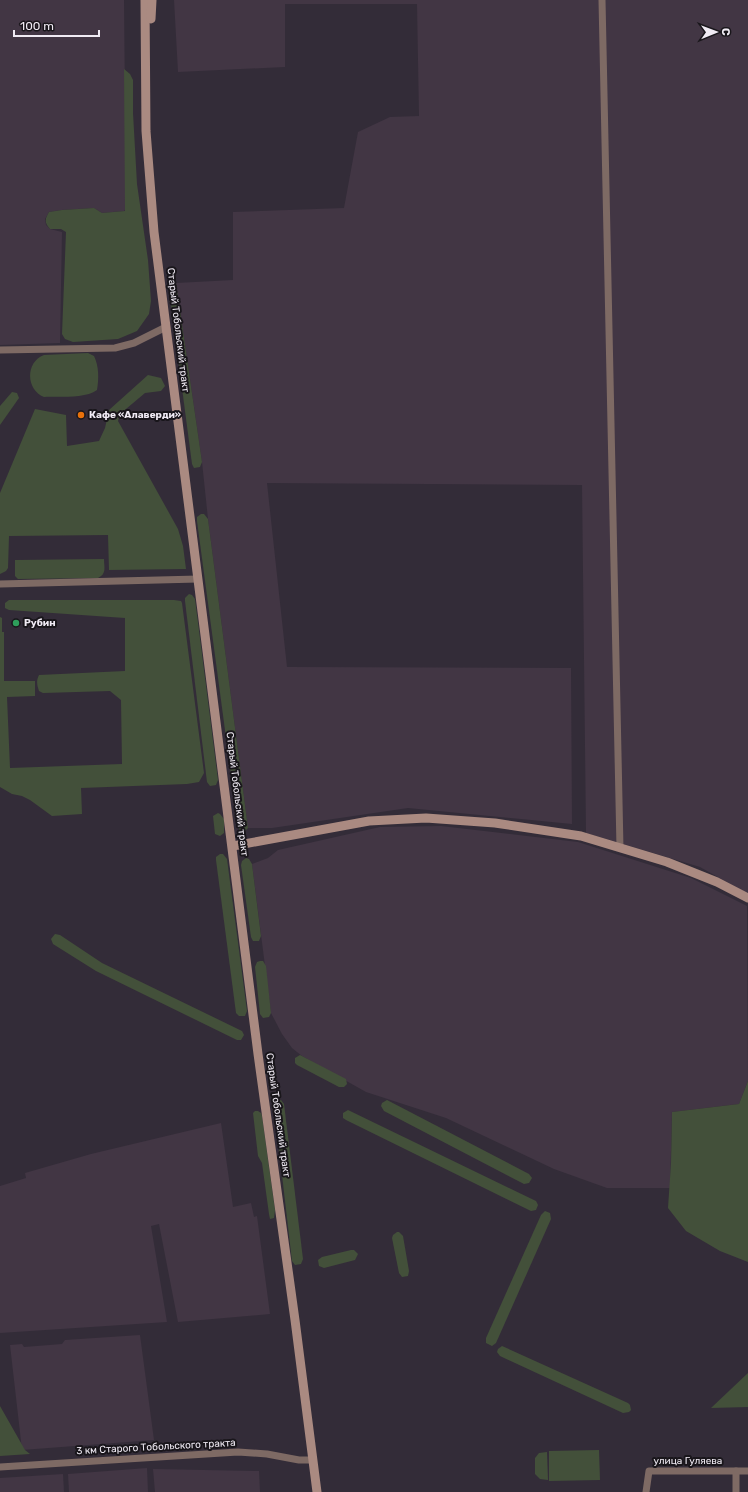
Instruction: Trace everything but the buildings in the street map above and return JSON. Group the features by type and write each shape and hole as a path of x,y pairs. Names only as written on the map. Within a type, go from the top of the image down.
{"street":[{"path":"145,0 146,98"},
{"path":"146,98 150,22 153,0"},
{"path":"602,0 620,848"},
{"name":"Старый Тобольский тракт","path":"146,98 150,189 166,327 233,846 258,1054 317,1492"},
{"path":"0,350 115,348 134,343 166,327"},
{"path":"0,584 198,579"},
{"path":"233,846 369,821 426,818 495,824 581,836 667,862 717,882 748,898"},
{"name":"3 км Старого Тобольского тракта","path":"0,1467 238,1452 267,1454 299,1460 313,1460"},
{"name":"улица Гуляева","path":"646,1492 649,1471 748,1471"},
{"path":"736,1471 736,1492"}],"shaded area":[{"path":"0,0 124,0 126,209 124,211 102,213 94,208 62,210 49,212 45,219 46,225 50,229 62,232 60,343 0,345"},
{"path":"174,0 748,0 748,894 700,867 586,833 582,485 267,483 287,667 571,668 572,824 408,808 272,828 248,828 202,462 176,283 233,280 233,212 344,208 358,132 390,117 419,116 417,4 285,4 285,67 178,72"},
{"path":"441,826 578,842 691,878 747,906 748,1081 739,1104 672,1112 670,1188 607,1188 554,1169 446,1118 366,1092 302,1056 292,1048 282,1034 271,1013 252,864 268,858 278,850 380,827"},
{"path":"221,1123 233,1207 251,1203 254,1217 257,1216 270,1314 178,1322 159,1224 151,1226 167,1322 0,1333 0,1186 26,1178 25,1173 91,1154"},
{"path":"140,1335 154,1440 22,1450 10,1345 22,1344 24,1347 62,1344 65,1340"},
{"path":"147,1468 148,1492 69,1492 68,1474"},
{"path":"153,1469 259,1471 260,1492 155,1492"},
{"path":"63,1474 64,1492 0,1492 0,1478"}],"green space":[{"path":"124,69 130,74 133,80 133,113 137,184 148,260 151,301 149,314 137,331 118,339 73,342 65,339 62,334 66,232 61,229 50,229 46,219 49,212 62,210 94,208 102,213 125,211"},
{"path":"176,283 202,462 200,467 194,468 192,464 170,297 171,286"},
{"path":"88,353 94,356 98,368 97,390 86,395 79,396 44,397 34,388 30,376 31,370 33,364 44,355"},
{"path":"148,375 161,378 165,386 161,391 145,393 120,414 118,421 178,529 183,546 186,569 109,570 108,535 9,536 8,568 0,574 0,493 35,409 66,415 67,446 99,441 105,428 109,410"},
{"path":"12,392 17,393 19,398 0,425 0,406"},
{"path":"204,514 208,519 248,828 244,832 240,831 238,827 197,521 197,517"},
{"path":"104,559 104,572 98,578 18,579 15,576 15,560"},
{"path":"189,594 195,599 218,780 216,785 210,786 207,782 185,601 185,598"},
{"path":"9,600 181,601 204,773 199,782 187,784 81,788 82,814 52,816 30,800 22,796 12,794 0,787 0,617 2,618 2,632 4,632 4,681 35,681 35,696 7,697 10,768 122,764 121,700 110,691 43,693 39,691 37,681 39,675 125,671 125,618 9,610 5,608 5,603"},
{"path":"218,813 224,819 224,833 220,836 215,834 213,816"},
{"path":"223,854 227,859 247,1011 245,1016 239,1016 236,1013 216,860 216,857"},
{"path":"246,858 249,859 252,864 261,936 259,941 253,941 251,937 241,865 242,861"},
{"path":"55,934 60,935 102,963 242,1031 244,1035 241,1040 237,1040 96,971 53,944 51,939"},
{"path":"263,961 266,966 271,1013 269,1017 263,1018 260,1014 255,967 257,962"},
{"path":"300,1055 346,1079 347,1084 344,1087 339,1087 297,1065 295,1063 295,1058"},
{"path":"748,1081 748,1262 720,1251 686,1231 668,1208 672,1112 739,1104"},
{"path":"278,1099 284,1104 303,1259 301,1264 295,1265 292,1261 274,1106 274,1103"},
{"path":"387,1100 529,1174 532,1178 529,1183 524,1184 384,1111 381,1106 382,1103"},
{"path":"348,1110 536,1201 538,1205 536,1210 531,1211 346,1120 343,1118 343,1113"},
{"path":"255,1111 261,1113 262,1116 275,1210 274,1218 270,1219 262,1163 258,1156 253,1113"},
{"path":"545,1211 550,1213 551,1219 496,1343 492,1346 486,1343 486,1338 541,1215"},
{"path":"397,1232 403,1236 409,1271 408,1276 402,1277 399,1273 392,1238"},
{"path":"354,1250 358,1254 355,1260 324,1268 319,1266 318,1260 322,1257"},
{"path":"502,1346 628,1403 631,1410 623,1413 500,1356 497,1352"},
{"path":"748,1373 748,1407 711,1408"},
{"path":"0,1406 25,1450 30,1454 0,1456"},
{"path":"599,1450 600,1480 549,1481 549,1451"},
{"path":"547,1452 548,1480 540,1479 535,1474 535,1458 539,1453"}],"place":[{"name":"Кафе «Алаверди»","path":"81,415"},
{"name":"Рубин","path":"16,623"}]}
